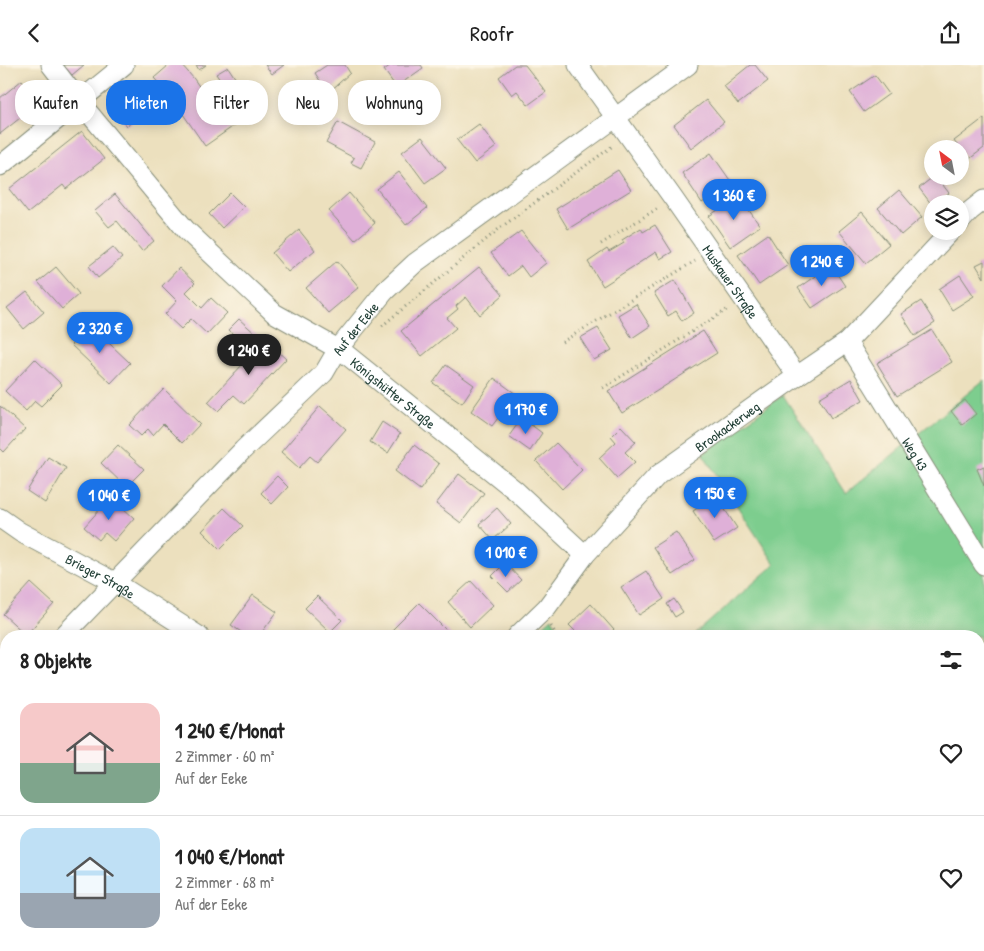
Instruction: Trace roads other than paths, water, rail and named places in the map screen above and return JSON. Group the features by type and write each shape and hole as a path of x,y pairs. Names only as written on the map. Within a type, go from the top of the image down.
{"street":[{"name":"Königshütter Straße","path":"51,65 63,80"},
{"path":"96,87 124,65"},
{"name":"Muskauer Straße","path":"578,65 797,375"},
{"name":"Auf der Eeke","path":"70,630 243,450 324,373 338,349 385,291 415,263 688,65"},
{"name":"Königshütter Straße","path":"96,121 186,230 274,313 338,349 516,491 585,555"},
{"path":"0,166 50,125"},
{"path":"969,212 984,200"},
{"name":"Brookackerweg","path":"523,630 547,607 585,555 658,475 797,375 847,342 943,240"},
{"name":"Weg 43","path":"847,342 984,565"},
{"name":"Brieger Straße","path":"0,519 20,532 116,583 189,630"}]}
